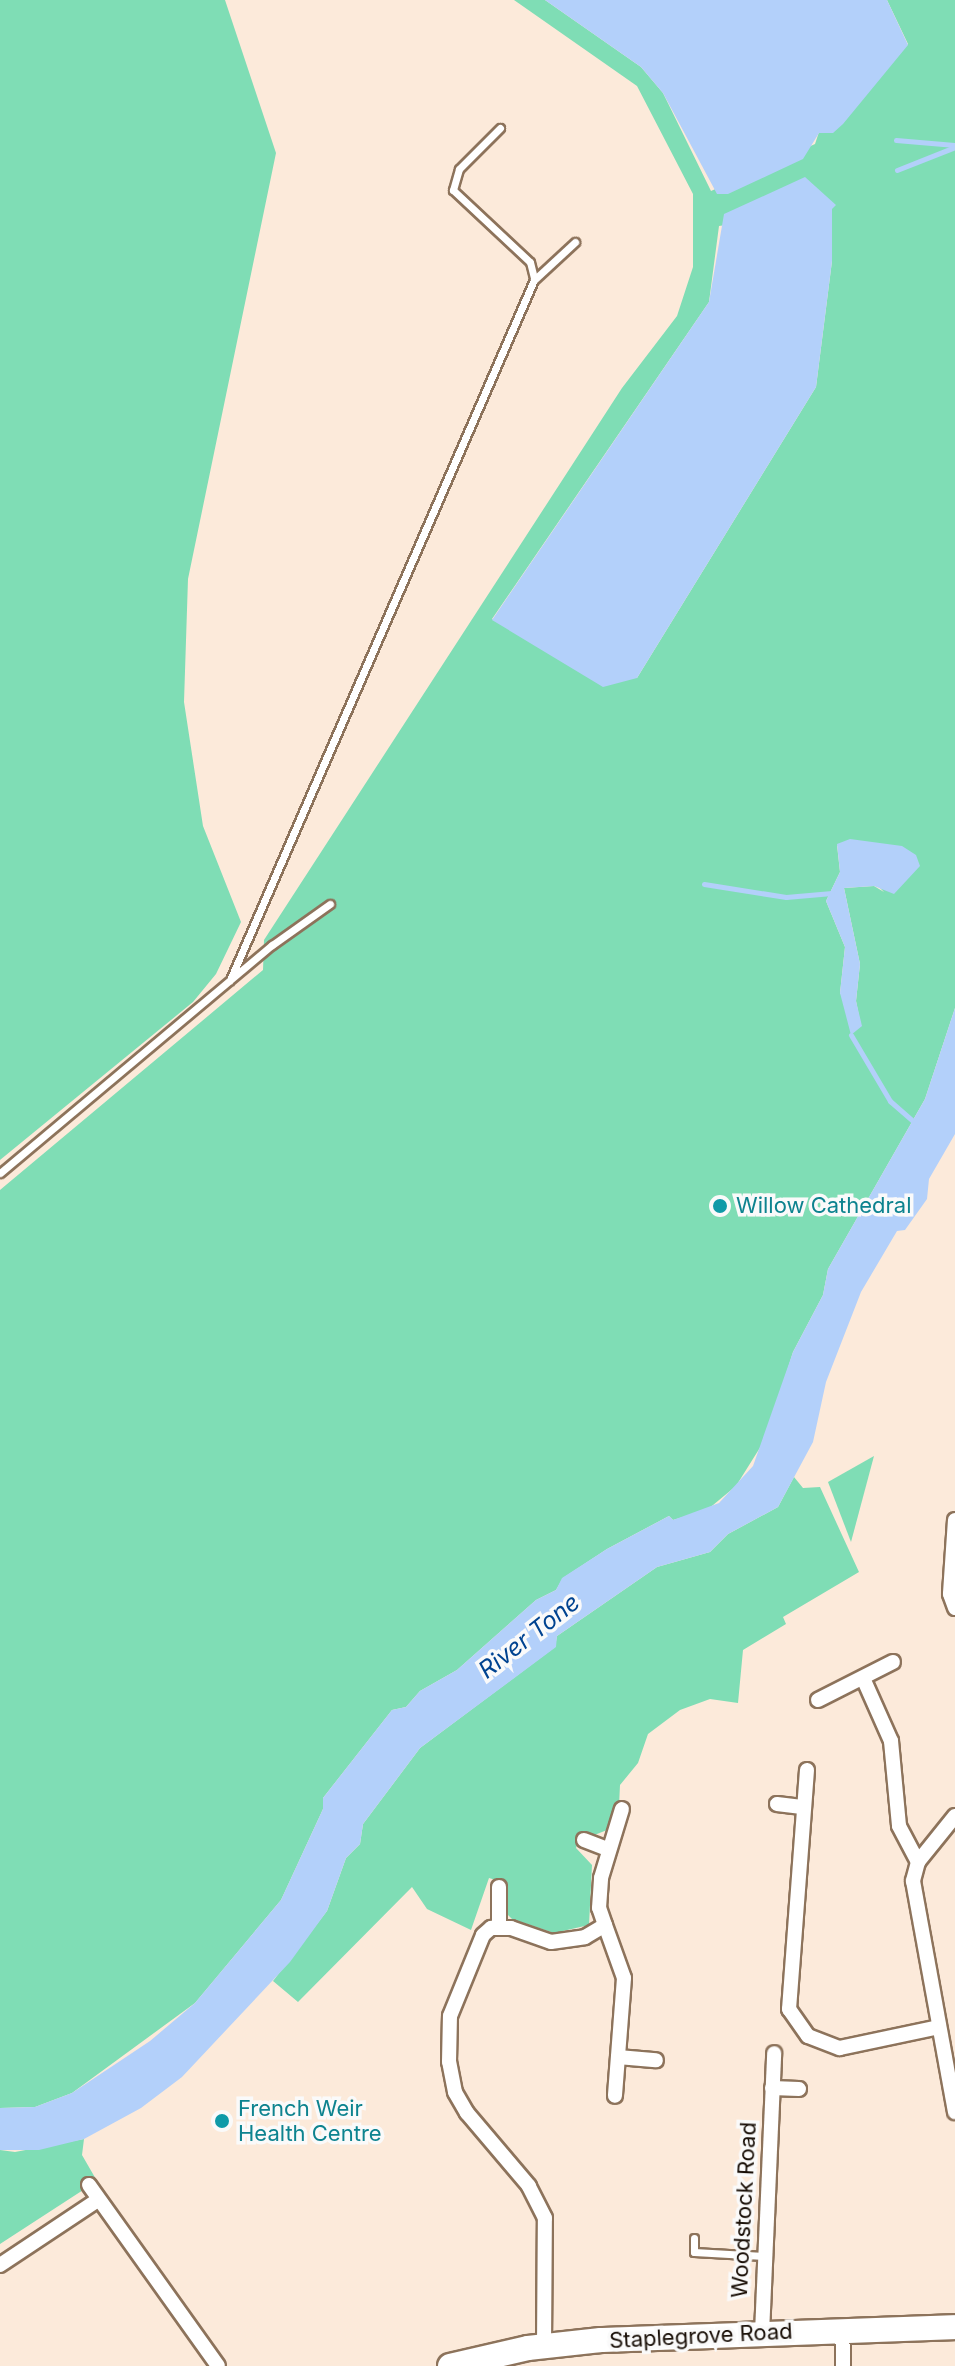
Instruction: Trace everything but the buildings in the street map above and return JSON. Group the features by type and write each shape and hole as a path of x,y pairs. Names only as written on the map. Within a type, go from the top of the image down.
{"main road":[{"name":"Staplegrove Road","path":"450,2366 534,2354 762,2333 955,2327"}],"street":[{"path":"954,1604 955,1520"},
{"path":"818,1700 893,1662"},
{"path":"863,1678 891,1741 899,1826 918,1862"},
{"path":"807,1770 786,1994 794,2018 808,2036 840,2048 939,2027"},
{"path":"777,1804 802,1807"},
{"path":"615,2096 624,1978 599,1908 607,1849 622,1809"},
{"path":"955,1816 918,1862 913,1881 955,2112"},
{"path":"584,1840 607,1849"},
{"path":"499,1887 499,1927"},
{"path":"534,2354 545,2218 529,2186 455,2092 446,2038 460,1987 483,1935 499,1927 551,1942 585,1937 605,1925"},
{"name":"Woodstock Road","path":"762,2333 774,2053"},
{"path":"618,2057 656,2060"},
{"path":"772,2088 799,2089"},
{"path":"89,2185 213,2364"},
{"path":"0,2265 98,2200"},
{"path":"842,2329 843,2361"}],"lane":[{"path":"500,128 459,169 453,190 530,262 534,280"},
{"path":"230,980 534,280 575,242"},
{"path":"0,1173 230,980 330,904"},
{"path":"694,2238 694,2252 764,2256"}],"green space":[{"path":"0,0 225,0 276,153 188,579 184,702 203,826 241,922 216,974 193,1002 0,1160"},
{"path":"514,0 545,0 641,67 663,93 711,191 815,144 819,132 908,44 887,0 955,0 955,1008 925,1099 828,1269 823,1295 793,1352 766,1438 736,1486 707,1510 673,1520 669,1516 607,1549 563,1578 556,1590 536,1600 457,1670 420,1691 406,1707 392,1710 323,1798 323,1809 281,1900 195,2003 72,2093 35,2107 0,2108 0,1190 263,970 264,940 622,388 677,316 693,267 693,194 637,86","holes":["832,209 832,261 816,387 637,678 492,619 709,302 719,226","837,845 884,892 874,886 844,888 860,964 856,1001 861,1026 840,993 845,947 826,901 840,872"]},
{"path":"874,1456 851,1542 828,1482"},
{"path":"794,1477 803,1488 820,1487 859,1572 783,1617 786,1624 743,1650 738,1703 710,1699 680,1710 648,1734 638,1763 620,1785 619,1806 607,1830 592,1836 582,1832 576,1848 592,1865 589,1925 554,1933 512,1919 504,1911 506,1883 489,1878 471,1930 427,1909 412,1887 298,2002 273,1981 327,1911 346,1858 360,1844 363,1824 420,1748 555,1647 557,1636 657,1567 710,1552 728,1534 778,1507"},
{"path":"84,2139 82,2155 97,2181 0,2244 0,2150 15,2152"}],"water":[{"path":"545,0 887,0 908,45 843,124 833,133 819,133 803,159 728,194 717,194 663,93 641,67"},
{"path":"805,177 836,205 832,209 832,261 816,387 637,678 603,687 492,620 709,302 724,214"},
{"path":"850,839 902,846 916,855 920,866 894,894 874,886 844,888 860,964 856,1001 862,1026 851,1035 840,993 845,947 826,901 840,872 837,844"},
{"name":"River Tone","path":"955,1008 955,1134 929,1179 927,1199 905,1230 897,1231 861,1292 826,1382 813,1442 778,1507 728,1534 710,1552 657,1567 557,1636 556,1647 420,1748 363,1824 360,1844 346,1858 327,1911 290,1962 182,2077 141,2108 84,2139 39,2150 0,2150 0,2108 35,2107 72,2093 150,2041 195,2003 281,1900 323,1809 323,1798 392,1710 406,1707 420,1691 457,1670 536,1600 556,1590 562,1578 607,1549 669,1516 673,1520 719,1503 753,1466 793,1352 823,1295 828,1269 925,1099"}],"waterway":[{"path":"896,140 955,145"},
{"path":"897,170 955,147"},
{"path":"704,884 786,897 832,893"},
{"path":"851,1035 890,1101 918,1125"}],"place":[{"name":"Willow Cathedral","path":"720,1206"},
{"name":"French Weir Health Centre","path":"222,2121"}]}
